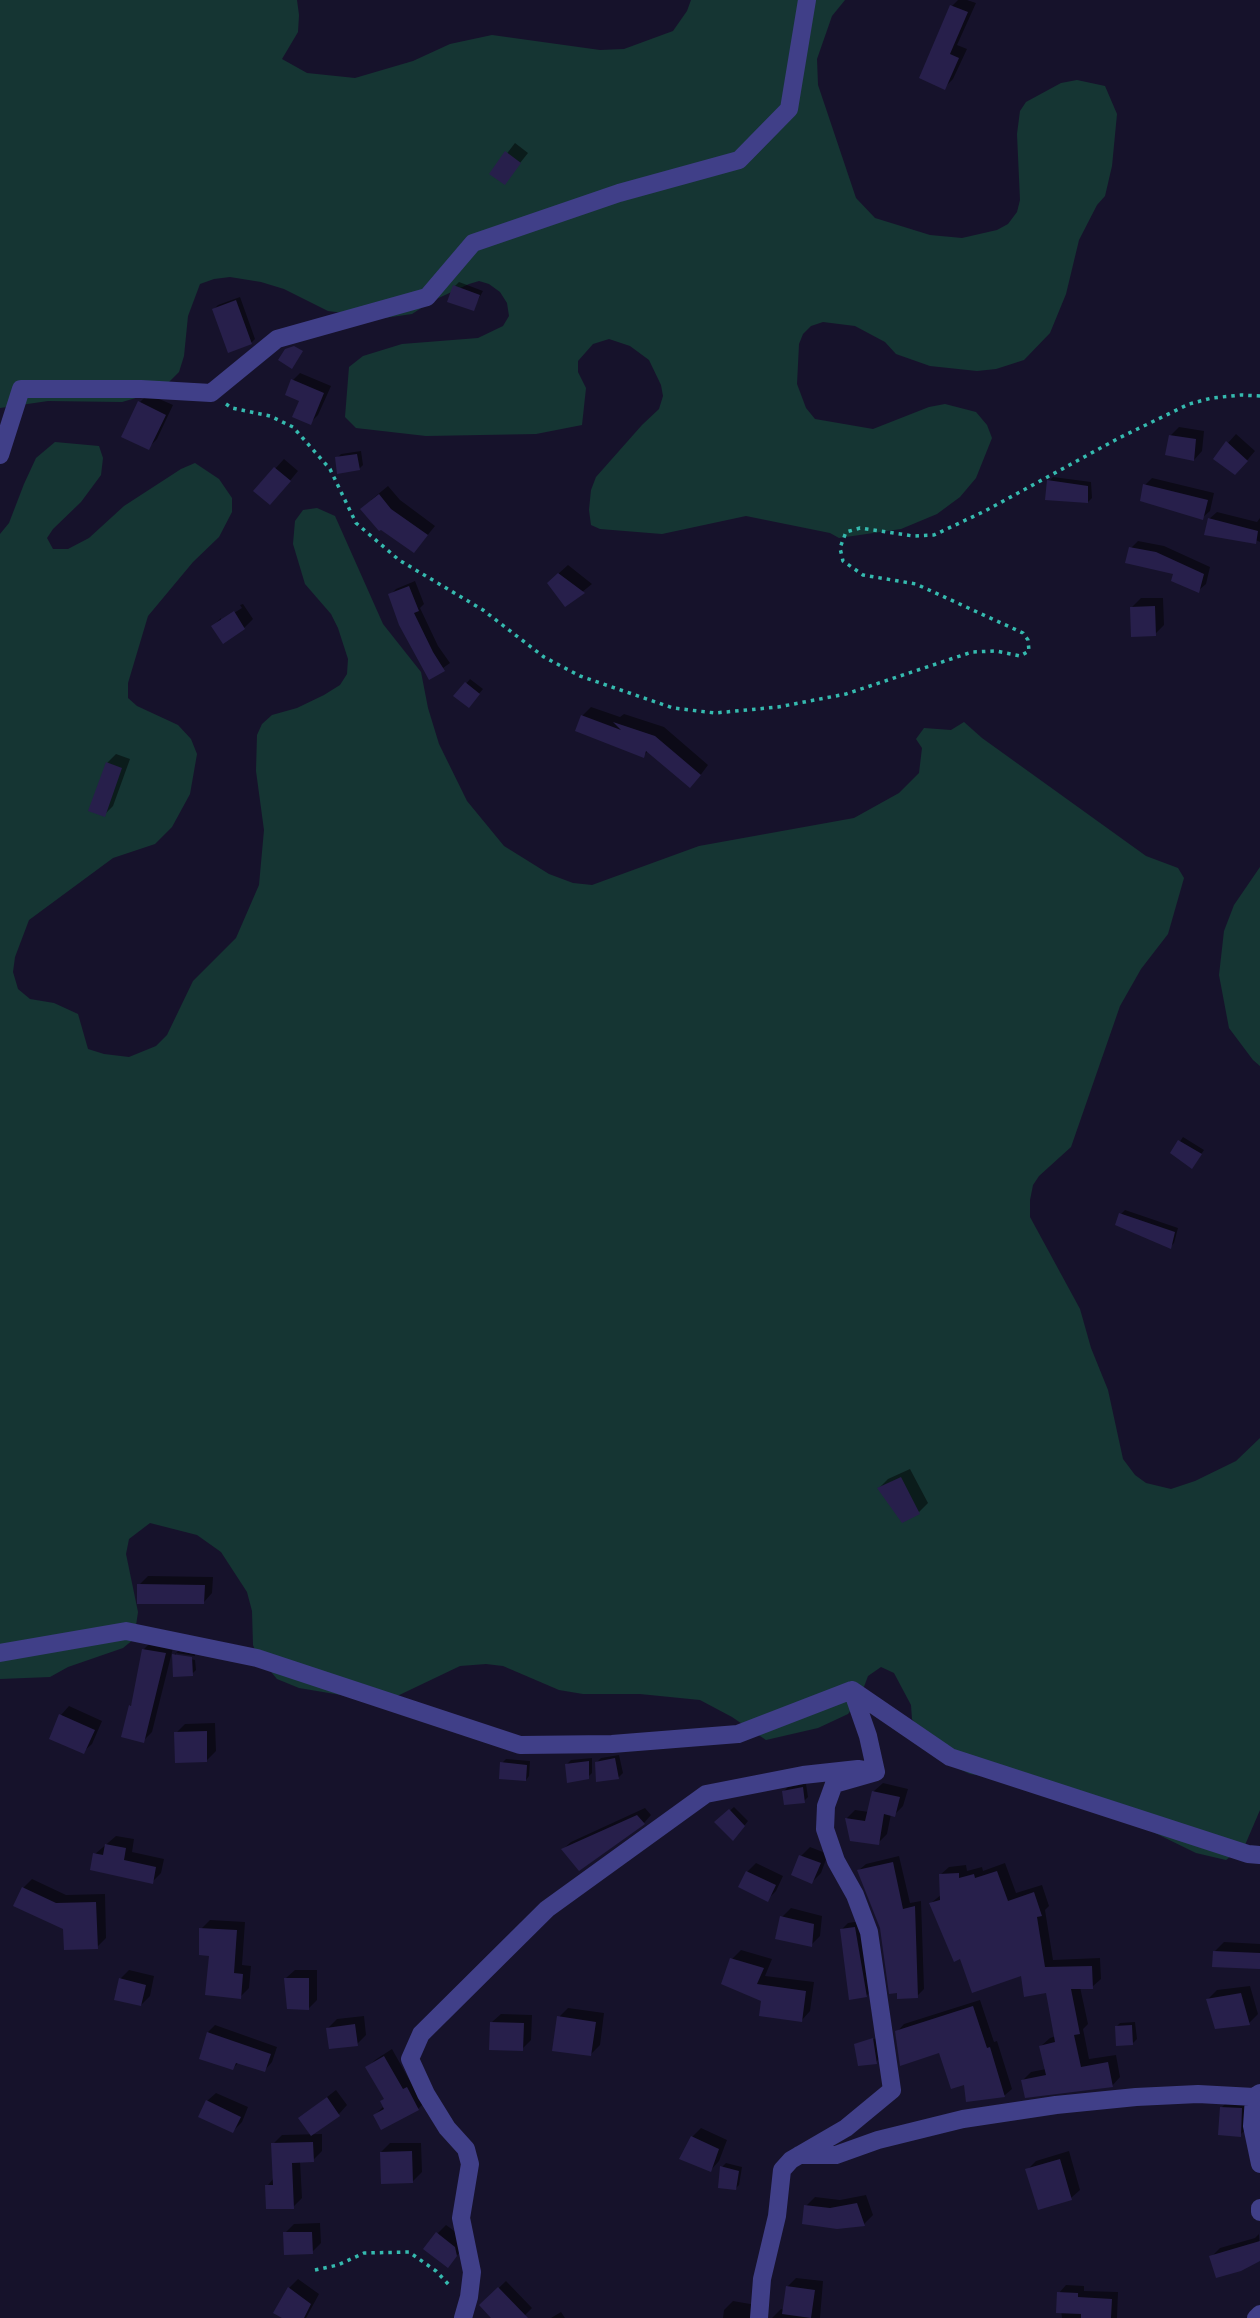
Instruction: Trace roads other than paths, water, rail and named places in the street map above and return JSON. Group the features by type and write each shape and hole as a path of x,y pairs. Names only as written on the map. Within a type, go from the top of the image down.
{"street":[{"path":"0,455 21,389 141,389 211,393 277,339 427,297 473,243 619,193 738,160 789,109 807,0"},
{"path":"0,1653 126,1631 257,1658 520,1745 612,1744 738,1734 852,1690"},
{"path":"852,1690 868,1736 876,1772"},
{"path":"852,1690 950,1757 1260,1856"},
{"path":"463,2318 470,2297 472,2272 461,2218 470,2164 466,2150 447,2128 426,2094 410,2059 421,2034 547,1909 706,1794 803,1775 858,1769 876,1772"},
{"path":"759,2318 762,2279 777,2216 782,2170 799,2155 846,2128 892,2091 869,1932 855,1895 836,1861 825,1829 827,1806 834,1784 876,1772"},
{"path":"799,2155 836,2155 878,2140 963,2119 1056,2105 1147,2096 1257,2095 1252,2126 1260,2164"},
{"path":"1256,2318 1260,2314"}]}
